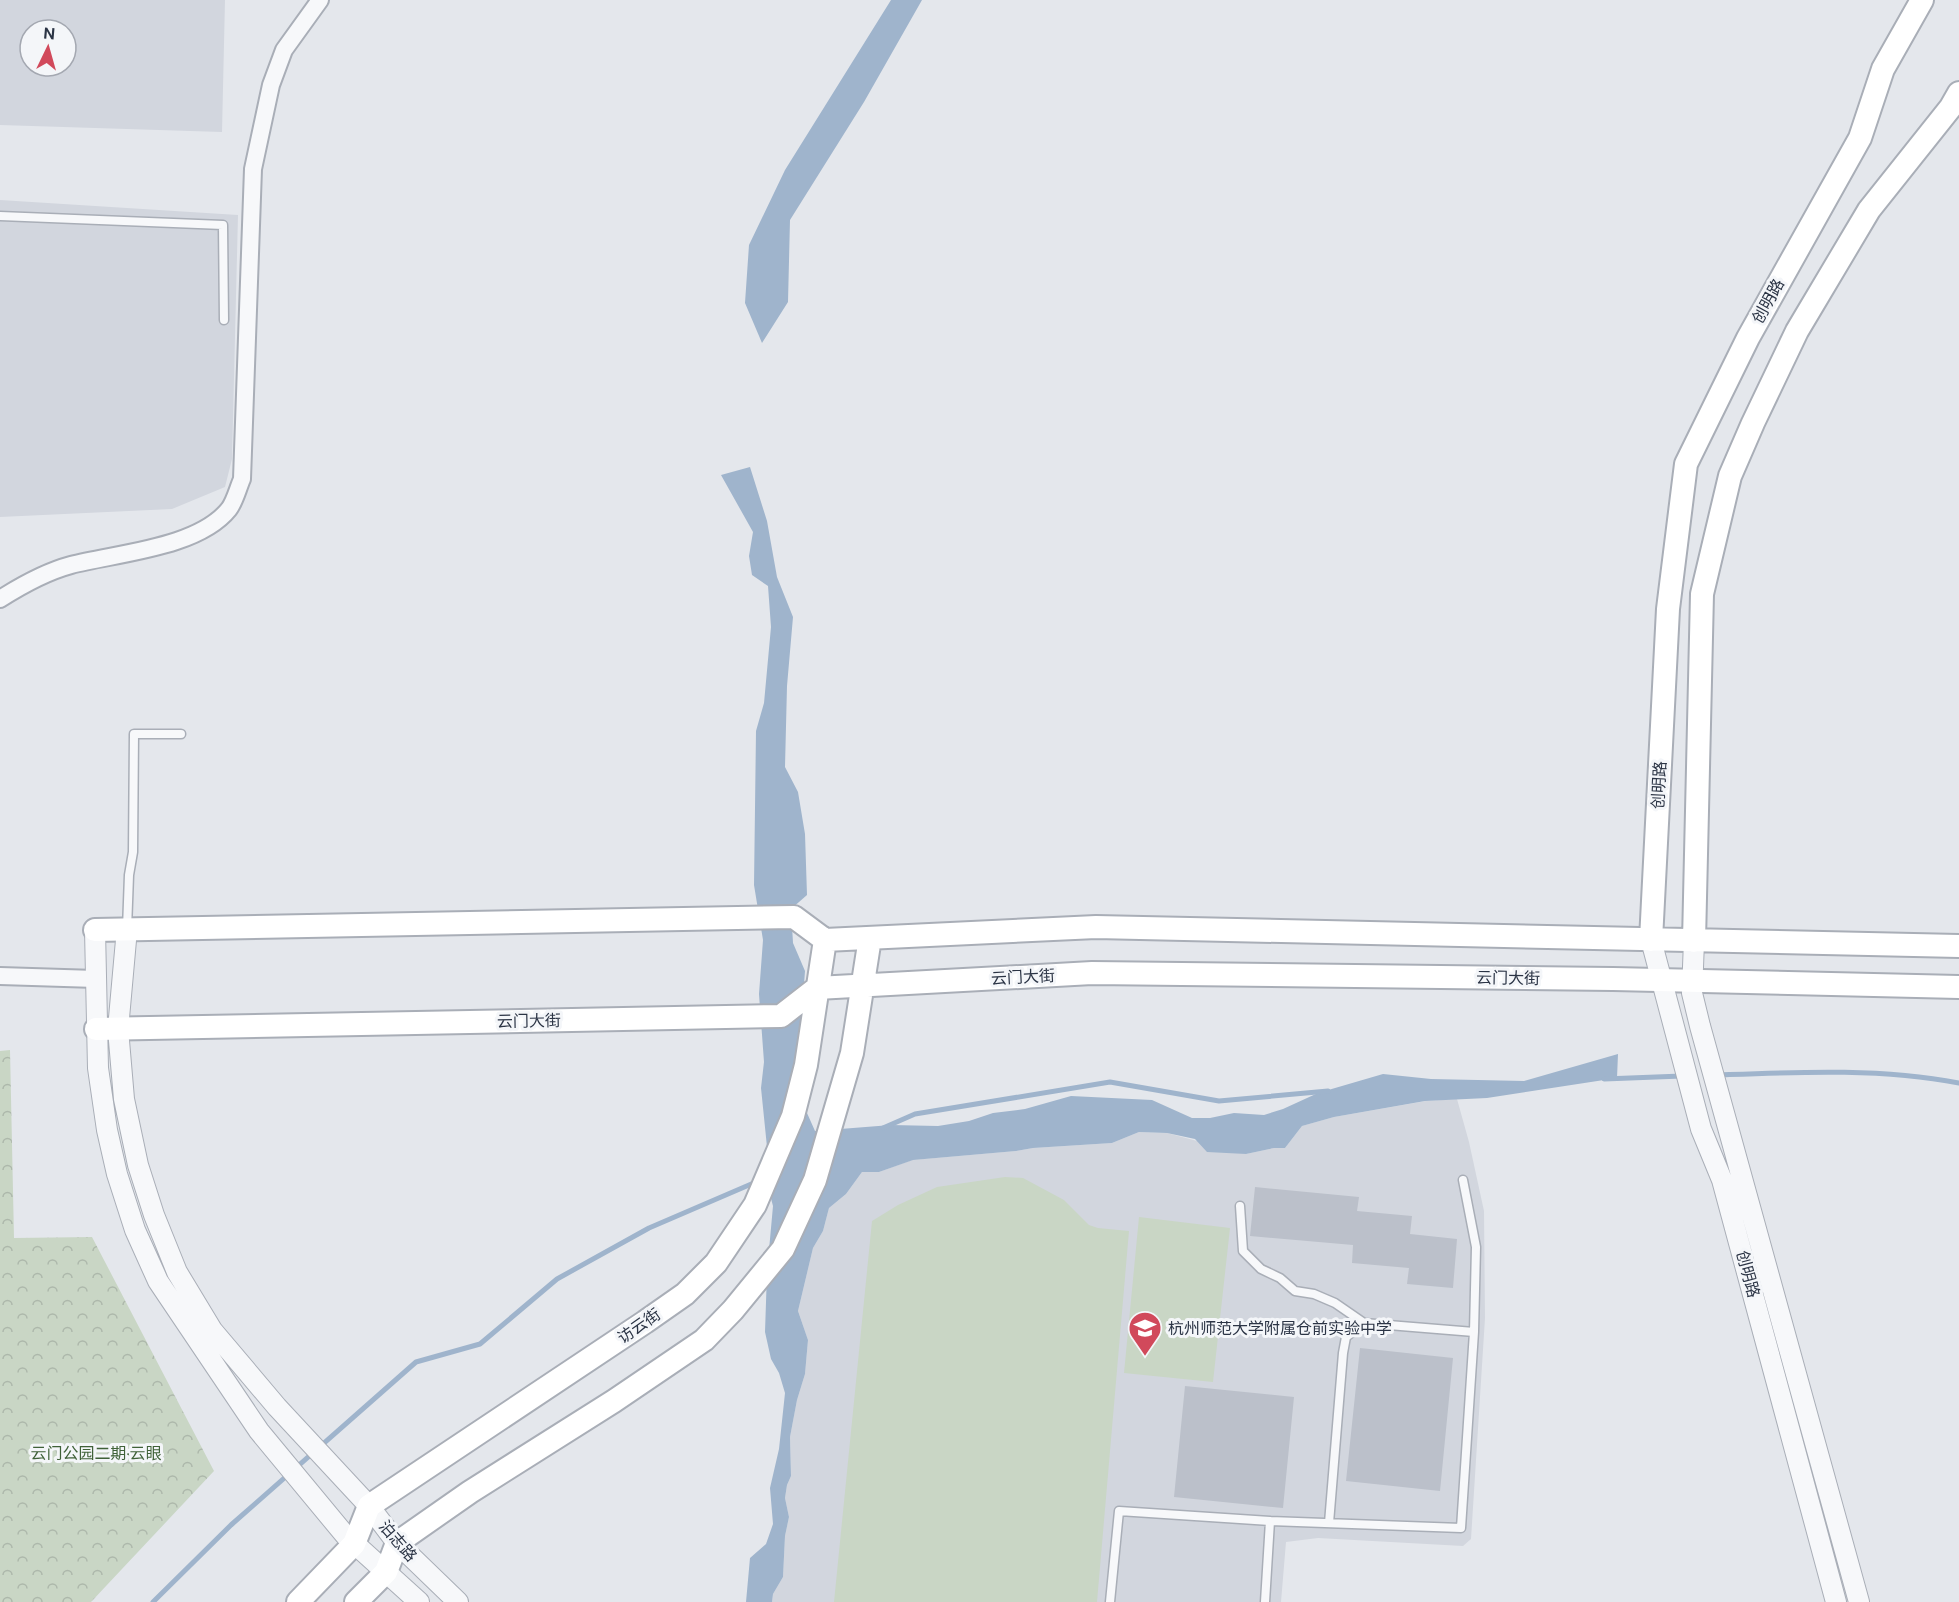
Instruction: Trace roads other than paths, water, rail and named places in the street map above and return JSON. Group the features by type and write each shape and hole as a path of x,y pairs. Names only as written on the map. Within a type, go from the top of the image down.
{"main road":[{"name":"创明路","path":"1651,940 1668,609 1686,464 1748,338 1860,138 1883,69 1922,0"},
{"name":"创明路","path":"1694,941 1702,594 1730,476 1797,331 1869,210 1951,107 1959,93"},
{"path":"95,930 794,917 825,940 1096,927 1959,946"},
{"path":"356,1602 386,1572 397,1543 470,1492 614,1401 704,1340 733,1310 783,1249 815,1180 849,1063 870,938"},
{"name":"访云街","path":"369,1506 685,1294 716,1263 756,1205 792,1116 806,1065 825,940"},
{"name":"云门大街","path":"107,1029 781,1016 817,988 1115,973 1959,987"},
{"path":"298,1602 349,1539 369,1506"}],"street":[{"path":"0,599 40,576 70,566 181,540 209,527 230,508 242,479 253,170 271,86 284,50 320,0"},
{"path":"107,1029 127,929"},
{"path":"95,930 96,979 107,1029"},
{"name":"创明路","path":"1651,940 1698,1118 1722,1180 1836,1602"},
{"name":"创明路","path":"1694,941 1692,993 1700,1026 1859,1602"},
{"path":"0,976 96,979"},
{"name":"泊志路","path":"107,1029 138,1165 154,1215 177,1272 212,1330 277,1407 369,1506 397,1543 458,1602"},
{"name":"泊志路","path":"107,1029 98,1068 107,1130 117,1174 135,1230 158,1281 259,1431 349,1539 418,1602"}],"lane":[{"path":"0,216 224,225 224,320"},
{"path":"127,929 129,875 133,852 134,734 181,734"},
{"path":"1110,1602 1119,1511 1270,1521 1461,1528 1474,1332 1476,1247 1463,1180"},
{"path":"1240,1206 1244,1251 1261,1269 1280,1278 1295,1291 1314,1294 1335,1303 1364,1323 1474,1332"},
{"path":"1329,1523 1343,1353 1346,1337 1364,1323"},
{"path":"1265,1602 1270,1521"}],"water":[{"path":"891,0 922,0 864,102 790,220 788,302 762,343 745,303 749,245 785,170"},
{"path":"750,467 767,521 777,577 793,617 787,686 785,767 798,792 805,834 807,895 791,909 793,943 805,971 799,1051 807,1113 815,1131 891,1125 938,1126 969,1121 993,1113 1025,1109 1071,1096 1152,1100 1192,1118 1210,1118 1234,1113 1264,1115 1318,1093 1383,1074 1431,1079 1524,1081 1618,1054 1617,1078 1487,1098 1425,1101 1334,1117 1302,1126 1285,1148 1246,1154 1207,1152 1195,1139 1167,1133 1139,1132 1112,1143 913,1160 879,1172 862,1172 846,1194 829,1208 823,1231 813,1248 798,1311 808,1340 805,1374 790,1437 791,1476 785,1498 789,1517 785,1536 783,1577 773,1594 772,1602 746,1602 750,1558 766,1544 773,1524 770,1488 779,1449 785,1393 779,1373 771,1359 765,1332 767,1272 773,1206 765,1176 767,1147 761,1088 764,1062 759,994 763,940 754,885 756,731 764,703 771,627 768,586 752,575 749,556 753,532 721,475"}],"waterway":[{"path":"1718,1075 1869,1073 1959,1083"},
{"path":"1604,1079 1682,1076"},
{"path":"883,1128 915,1114 1110,1082 1219,1101 1328,1091"},
{"path":"153,1602 231,1525 416,1362 480,1344 557,1279 649,1228 756,1182"}],"place":[{"name":"杭州师范大学附属仓前实验中学","path":"1145,1357"}],"park label":[{"name":"云门公园二期·云眼","path":"96,1453"}]}
